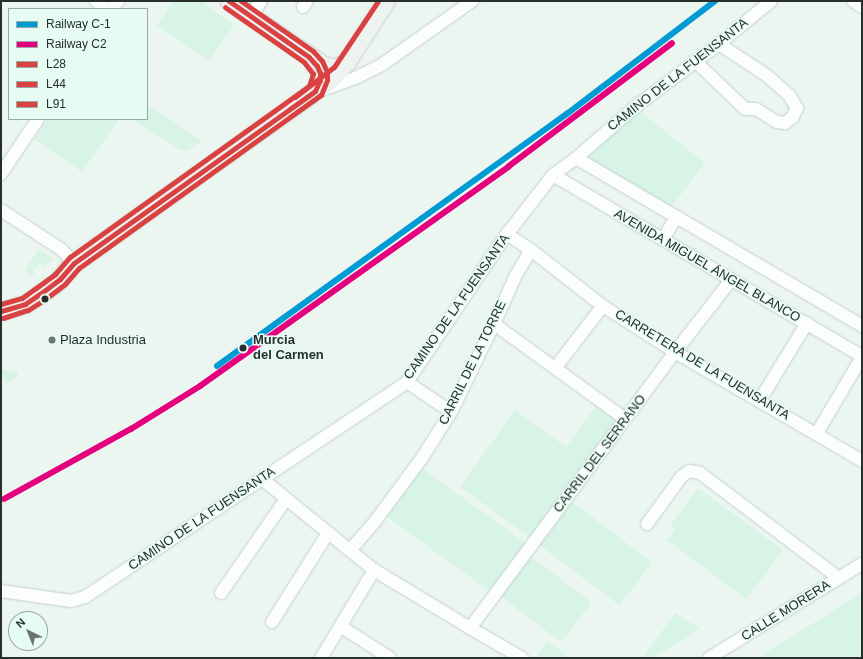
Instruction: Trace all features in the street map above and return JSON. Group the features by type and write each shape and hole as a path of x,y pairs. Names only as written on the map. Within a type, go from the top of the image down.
{"main road":[{"path":"229,1 323,65 332,68 341,67 348,61"},
{"path":"1,312 25,304 40,294 60,279 74,263 332,79 348,61 386,1"},
{"path":"307,55 318,66 320,73 320,84 314,92"}],"street":[{"path":"96,1 106,8"},
{"path":"251,16 261,1"},
{"path":"314,92 348,81 388,61 472,1"},
{"name":"CAMINO DE LA FUENSANTA","path":"1,591 71,600 85,596 262,480 407,382 507,234 553,175 576,158 635,107 719,44 770,1"},
{"path":"853,1 862,7"},
{"path":"695,62 745,109 756,108 777,122 785,123 792,118 796,108 789,95 766,75 719,44"},
{"path":"348,61 348,81"},
{"path":"1,174 37,120"},
{"name":"AVENIDA MIGUEL ÁNGEL BLANCO","path":"576,158 862,326"},
{"name":"AVENIDA MIGUEL ÁNGEL BLANCO","path":"553,175 862,356"},
{"path":"1,210 62,250 74,263"},
{"path":"662,239 676,217"},
{"name":"CARRETERA DE LA FUENSANTA","path":"507,234 531,250 603,306 675,352 817,433 862,461"},
{"name":"CARRIL DE LA TORRE","path":"351,550 376,520 451,412 516,275 531,250"},
{"name":"CARRIL DEL SERRANO","path":"470,628 675,352 731,280"},
{"path":"558,370 603,306"},
{"path":"760,400 807,323"},
{"path":"494,324 625,419"},
{"path":"817,433 862,356"},
{"path":"407,382 451,412"},
{"path":"647,524 682,476 690,471 700,473 839,578"},
{"path":"262,480 374,570 522,658"},
{"path":"221,593 286,499"},
{"path":"272,622 328,533"},
{"name":"CALLE MORERA","path":"709,658 862,564"},
{"path":"321,658 374,570"},
{"path":"340,626 390,658"}],"green space":[{"path":"174,1 200,1 234,25 209,61 157,25"},
{"path":"148,106 202,141 187,151 180,150 134,120 148,120"},
{"path":"635,107 704,163 668,212 576,158"},
{"path":"47,120 118,120 82,172 34,139"},
{"path":"39,249 54,259 43,267 41,264 33,269 35,273 30,276 25,270"},
{"path":"2,369 18,373 18,376 7,383 1,376"},
{"path":"597,405 617,419 531,538 460,487 515,410 566,447"},
{"path":"422,468 526,543 490,592 387,517"},
{"path":"698,488 783,550 746,599 667,540 675,529 670,526"},
{"path":"572,502 652,562 619,605 540,545"},
{"path":"530,556 591,602 561,642 500,596"},
{"path":"862,593 862,658 757,658"},
{"path":"675,613 700,629 652,658 643,658"},
{"path":"548,641 570,658 540,658 537,656"}],"rail line":[{"name":"C-1","path":"217,366 568,113 715,1"},
{"name":"C2","path":"4,499 131,429 200,386 509,166 672,43"}],"transit line":[{"name":"L28","path":"1,311 25,304 40,294 60,279 74,263 315,91 320,80 320,73 317,66 309,57 229,1"},
{"name":"L44","path":"3,318 28,310 44,300 65,284 79,268 321,95 327,80 327,72 322,61 313,51 241,1"},
{"name":"L91","path":"295,97 334,67 378,1"},
{"name":"L91","path":"1,304 22,298 55,274 70,257 309,86 313,74 304,62 225,7"}],"place":[{"name":"Plaza Industria","path":"52,340"},
{"name":"Murcia del Carmen","path":"243,348"}]}
